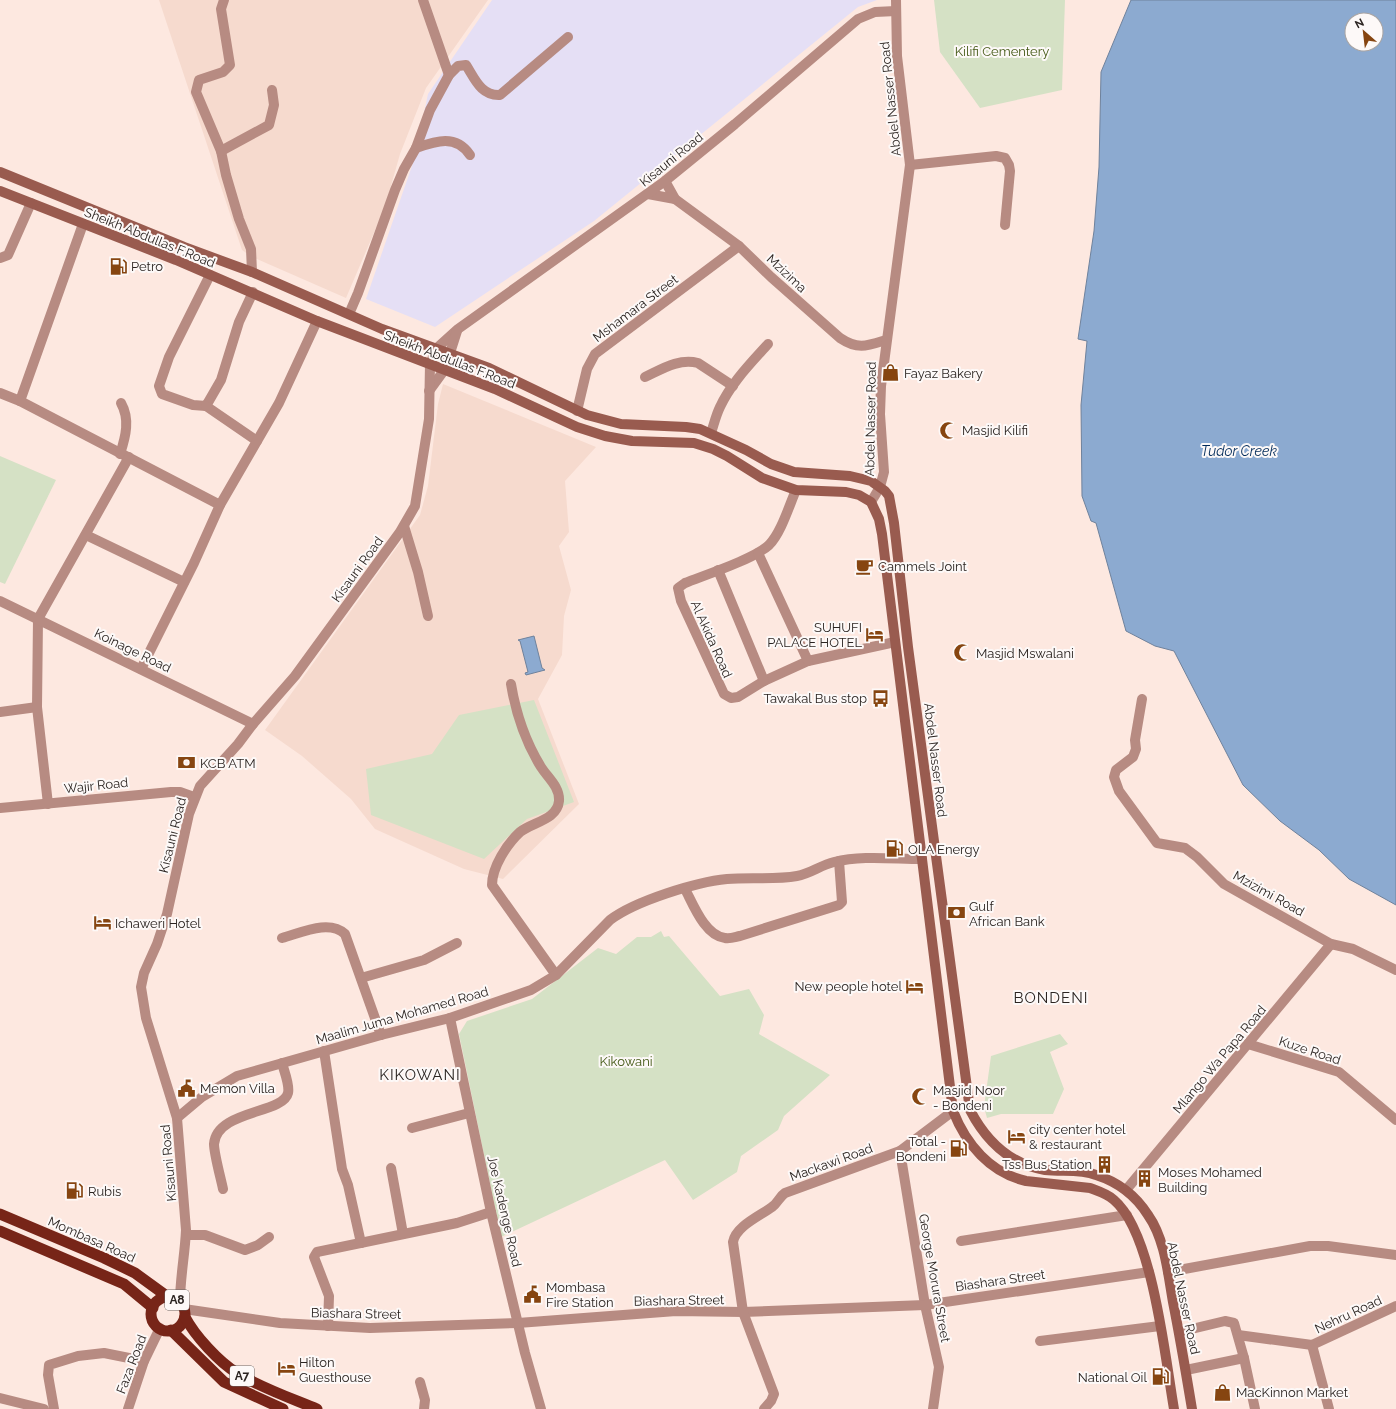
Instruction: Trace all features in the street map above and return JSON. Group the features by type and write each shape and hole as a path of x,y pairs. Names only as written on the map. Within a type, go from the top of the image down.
{"highway":[{"name":"Mombasa Road","path":"0,1214 104,1258 135,1273 168,1297"},
{"path":"0,1231 124,1284 153,1308"},
{"name":"A8","path":"168,1297 183,1309 180,1326 171,1330 160,1328 153,1319 153,1308 158,1300 168,1297"},
{"name":"A7","path":"183,1309 191,1328 221,1360 236,1373 317,1409"},
{"name":"A7","path":"171,1330 224,1382 283,1409"}],"main road":[{"name":"Sheikh Abdullas F.Road","path":"0,172 184,247 252,272 382,329 489,368 577,411 599,419 621,424 686,427 711,433 770,464 794,472 850,476 871,481 880,487"},
{"name":"Sheikh Abdullas F.Road","path":"0,191 210,274 317,321 495,389 577,426 605,436 632,441 682,442 704,446 728,456 762,478 796,490 852,493 871,502"},
{"name":"Abdel Nasser Road","path":"880,487 889,496 894,523 908,647 966,1091 970,1110 976,1123 991,1142 1002,1151 1022,1163 1045,1170 1095,1174 1126,1190 1149,1215 1156,1230 1168,1272 1192,1409"},
{"name":"Abdel Nasser Road","path":"871,502 879,519 881,528 953,1111 965,1137 975,1150 999,1171 1026,1182 1080,1187 1097,1191 1115,1200 1127,1215 1140,1239 1149,1272 1174,1409"},
{"path":"915,808 929,809"},
{"path":"927,900 941,898"}],"street":[{"path":"224,0 221,10 230,65 222,72 199,80 196,92 221,151 226,175 239,219 252,249 252,272"},
{"path":"423,0 449,75"},
{"name":"Abdel Nasser Road","path":"880,487 884,466 880,414 881,386 910,165 897,56 896,0"},
{"name":"Kisauni Road","path":"183,1309 180,1280 186,1235 177,1118 146,1018 141,987 144,973 158,944 167,914 194,797 200,786 238,744 253,724 295,676 404,526 415,506 429,419 430,364 437,348 458,329 665,181 736,124 858,19 875,12 896,11"},
{"path":"350,314 395,190 404,169 416,148 430,110 449,75 458,66 466,65 485,93 500,95 568,38"},
{"path":"221,151 263,130 269,125 274,105 272,90"},
{"path":"416,148 437,140 450,141 463,146 470,155"},
{"path":"910,165 996,156 1005,158 1009,165 1010,171 1005,225"},
{"path":"665,181 675,199"},
{"path":"648,194 675,199"},
{"name":"Mzizima","path":"675,199 739,246 771,277 840,338 850,344 864,346 886,340"},
{"path":"0,258 8,255 31,203"},
{"path":"20,401 83,224"},
{"name":"Mshamara Street","path":"577,411 587,369 595,354 739,246"},
{"path":"210,274 169,357 159,389 162,394 181,401 206,406 256,441"},
{"path":"206,406 221,380 239,322 253,292"},
{"path":"141,668 220,505 279,403 317,321"},
{"path":"429,391 445,369 458,329"},
{"path":"711,433 720,407 733,386 768,344"},
{"path":"645,377 680,362 693,361 698,362 733,386"},
{"path":"0,393 20,401 220,505"},
{"path":"48,804 37,707 38,619 86,535 124,455 126,432 125,411 121,403"},
{"path":"871,502 880,487"},
{"path":"764,681 718,570 758,553 768,545 773,539 796,490"},
{"path":"404,526 418,572 428,616"},
{"path":"86,535 184,582"},
{"path":"758,553 808,661"},
{"name":"Al Akida Road","path":"718,570 685,583 678,588 681,601 724,694 731,698 738,696 764,681 808,661 895,642"},
{"name":"Koinage Road","path":"0,601 141,668 253,724"},
{"path":"511,684 515,708 521,726 541,767 556,787 559,803 552,815 520,832 513,840 494,870 492,885 556,975"},
{"name":"Mzizimi Road","path":"1142,699 1135,740 1136,750 1133,757 1116,770 1114,777 1118,791 1152,836 1161,844 1185,848 1197,857 1224,884 1331,944 1353,949 1396,970"},
{"path":"0,712 37,707"},
{"name":"Wajir Road","path":"0,808 171,792 180,792 194,797"},
{"name":"Maalim Juma Mohamed Road","path":"177,1118 202,1097 237,1076 381,1035 450,1018 531,990 556,975 590,939 618,914 643,903 685,889 728,879 797,876 839,861 859,858 922,859"},
{"path":"685,889 702,921 712,932 724,938 740,936 839,905 842,902 839,861"},
{"path":"282,938 317,928 336,928 345,934 381,1035"},
{"path":"360,978 424,960 457,943"},
{"name":"Mlango Wa Papa Road","path":"1126,1190 1331,944"},
{"name":"Joe Kadenge Road","path":"450,1018 491,1212 525,1353 541,1409"},
{"name":"Kuze Road","path":"1248,1044 1339,1072 1396,1120"},
{"path":"324,1051 342,1168 348,1185 361,1243"},
{"path":"224,1190 214,1144 221,1130 237,1119 279,1104 286,1098 288,1092 282,1063"},
{"name":"Mackawi Road","path":"764,1409 771,1401 774,1394 743,1312 732,1242 738,1232 774,1206 779,1198 785,1193 900,1151 953,1111"},
{"path":"412,1128 469,1113"},
{"name":"George Morura Street","path":"900,1151 925,1305 939,1367 933,1409"},
{"path":"391,1168 403,1234"},
{"path":"328,1326 328,1296 315,1255 316,1252 457,1223 491,1212"},
{"path":"961,1241 1127,1215"},
{"path":"186,1235 205,1235 245,1250 258,1245 269,1237"},
{"path":"1168,1272 1310,1246 1328,1246 1396,1255"},
{"name":"Biashara Street","path":"183,1309 280,1323 370,1328 518,1323 660,1312 743,1312 925,1305 1149,1272"},
{"name":"Nehru Road","path":"1238,1335 1312,1345 1396,1306"},
{"path":"1179,1332 1228,1321 1234,1323 1244,1358 1255,1409"},
{"path":"1040,1341 1160,1326"},
{"name":"Faza Road","path":"128,1409 144,1361 160,1328"},
{"path":"1312,1345 1329,1409"},
{"path":"54,1409 48,1375 49,1365 78,1356 104,1353 144,1361"},
{"path":"1186,1370 1244,1358"},
{"path":"420,1382 425,1400 424,1409"},
{"path":"0,1398 44,1409"}],"shaded area":[{"path":"159,0 488,0 426,88 400,154 385,207 346,298 252,257 242,250"},
{"path":"492,0 877,0 858,7 594,221 435,327 366,299 414,160 428,94"},
{"path":"443,384 596,447 565,481 569,532 559,546 571,590 564,616 562,655 538,699 579,804 503,879 464,869 375,829 351,799 302,756 265,730 420,515 428,486 438,404"}],"green space":[{"name":"Kilifi Cementery","path":"934,0 1065,0 1062,90 980,108 940,52"},
{"path":"0,456 56,480 5,584 0,582"},
{"path":"534,700 574,802 527,819 484,859 371,815 366,769 432,754 459,715"},
{"name":"Kikowani","path":"661,931 664,937 669,936 720,996 749,989 764,1015 759,1034 830,1075 784,1116 778,1130 741,1156 737,1172 693,1200 665,1160 501,1237 459,1034 467,1021 532,999 598,948 616,954 637,937 651,937"},
{"path":"1060,1034 1068,1044 1050,1052 1064,1089 1053,1114 1001,1114 987,1118 984,1107 991,1056"}],"water":[{"name":"Tudor Creek","path":"1131,0 1396,0 1396,905 1349,879 1319,850 1280,821 1243,785 1174,651 1155,646 1126,631 1096,523 1091,521 1082,496 1081,405 1087,341 1078,339 1094,231 1099,167 1101,72"},
{"path":"534,636 542,668 545,670 526,675 525,673 528,672 520,641 518,640"}],"place":[{"name":"Petro","path":"118,266"},
{"name":"Fayaz Bakery","path":"891,373"},
{"name":"Masjid Kilifi","path":"949,430"},
{"name":"Cammels Joint","path":"865,566"},
{"name":"SUHUFI PALACE HOTEL","path":"875,634"},
{"name":"Masjid Mswalani","path":"963,653"},
{"name":"Tawakal Bus stop","path":"880,698"},
{"name":"KCB ATM","path":"187,763"},
{"name":"OLA Energy","path":"895,849"},
{"name":"Gulf African Bank","path":"956,913"},
{"name":"Ichaweri Hotel","path":"102,923"},
{"name":"New people hotel","path":"915,986"},
{"name":"Memon Villa","path":"187,1088"},
{"name":"Masjid Noor - Bondeni","path":"920,1097"},
{"name":"city center hotel & restaurant","path":"1016,1136"},
{"name":"Total - Bondeni","path":"959,1148"},
{"name":"Tss Bus Station","path":"1105,1164"},
{"name":"Moses Mohamed Building","path":"1145,1179"},
{"name":"Rubis","path":"75,1191"},
{"name":"Mombasa Fire Station","path":"533,1294"},
{"name":"Hilton Guesthouse","path":"286,1369"},
{"name":"National Oil","path":"1160,1377"},
{"name":"MacKinnon Market","path":"1223,1392"}],"district":[{"name":"BONDENI","path":"1051,998"},
{"name":"KIKOWANI","path":"420,1075"}]}
